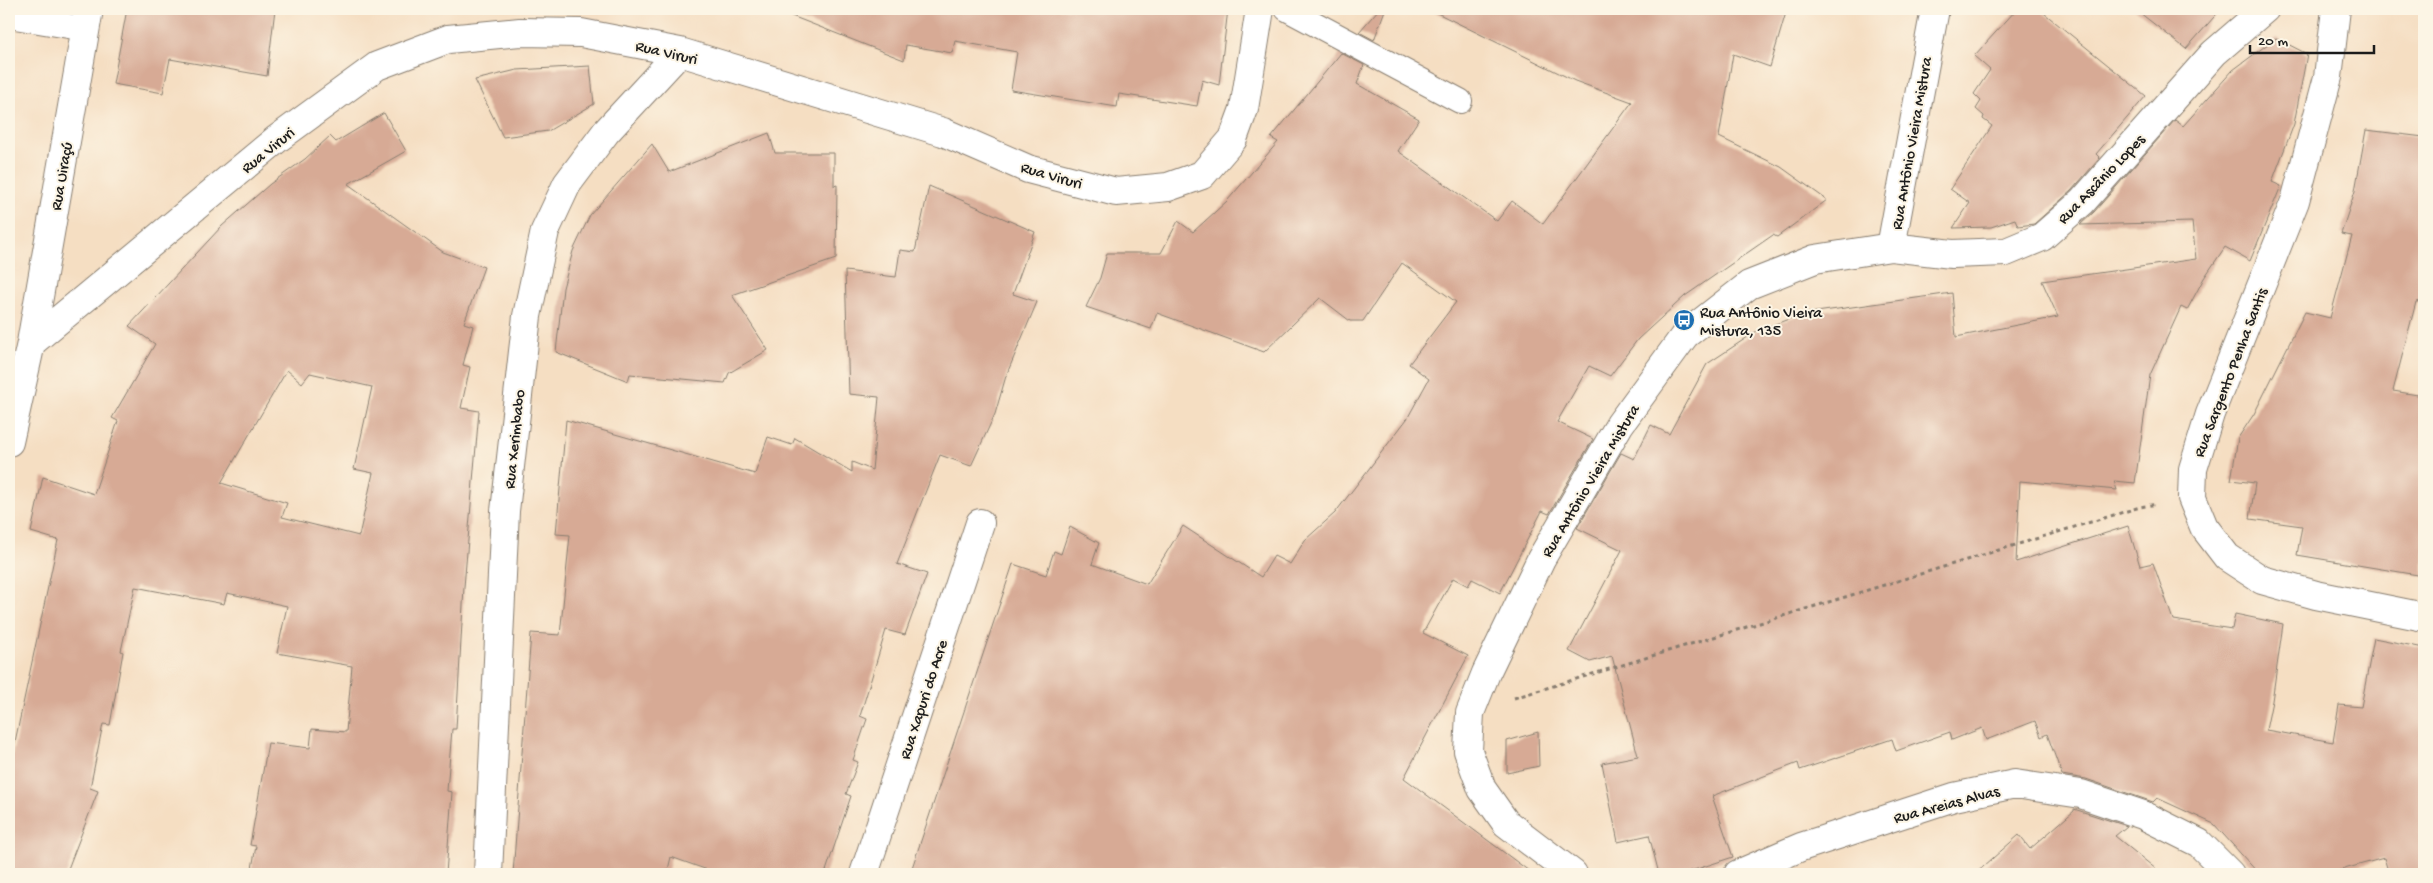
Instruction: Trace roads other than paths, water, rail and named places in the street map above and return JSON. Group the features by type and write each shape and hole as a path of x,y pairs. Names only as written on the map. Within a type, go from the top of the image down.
{"street":[{"name":"Rua Viruri","path":"30,343 278,139 376,66 448,39 520,32 581,33 680,52 943,132 1028,169 1116,192 1168,187 1202,174 1233,139 1244,109 1260,9"},
{"name":"Rua Antônio Vieira Mistura","path":"1573,874 1506,823 1482,789 1468,752 1470,713 1486,673 1541,559 1620,424 1685,335 1749,285 1815,259 1891,247 1935,9"},
{"name":"Rua Ascânio Lopes","path":"1891,247 1952,254 2006,252 2042,237 2082,202 2214,53 2265,9"},
{"name":"Rua Sargento Penha Santis","path":"2336,9 2328,76 2295,201 2210,414 2193,469 2192,498 2204,527 2226,558 2262,580 2316,595 2424,617"},
{"name":"Rua Uiraçú","path":"9,442 30,343 88,19"},
{"name":"Rua Xerimbabo","path":"488,874 505,511 527,316 545,231 572,177 606,132 680,52"},
{"name":"Rua Xapuri do Acre","path":"864,874 980,523"},
{"name":"Rua Areias Alvas","path":"1738,874 1801,847 1954,797 2015,784 2081,794 2143,814 2199,843 2230,874"}],"lane":[{"path":"1287,9 1460,101"},
{"path":"9,16 88,19"}],"place":[{"name":"Rua Antônio Vieira Mistura, 135","path":"1684,320"}]}
